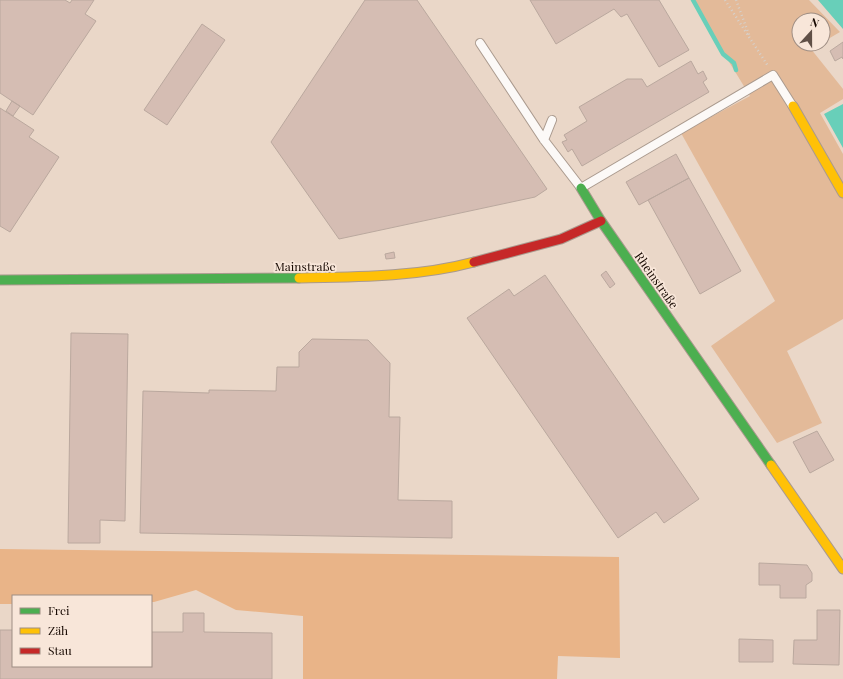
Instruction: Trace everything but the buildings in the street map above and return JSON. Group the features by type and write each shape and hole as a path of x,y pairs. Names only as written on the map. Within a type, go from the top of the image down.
{"street":[{"path":"793,106 843,193"},
{"name":"Rheinstraße","path":"581,188 601,221 843,569"},
{"name":"Mainstraße","path":"0,280 372,277 459,266 561,238 601,221"}],"lane":[{"path":"480,43 544,140 581,188 774,75 793,106"},
{"path":"544,140 552,120"}],"path":[{"path":"725,0 774,75"},
{"path":"736,0 750,39"}],"shaded area":[{"path":"691,0 809,0 821,12 791,12 791,52 813,52 843,89 843,99 820,113 843,154 843,319 787,351 822,423 777,443 711,346 775,301 681,133 750,96"},
{"path":"831,23 840,32 831,37"},
{"path":"0,549 619,557 620,658 558,656 557,679 303,679 303,616 236,610 196,590 154,602 152,602 152,595 12,595 12,604 0,604"}],"water":[{"path":"818,0 843,0 843,29 831,15 831,12 828,12"},
{"path":"843,104 843,148 824,114"}],"waterway":[{"path":"693,0 723,54 734,63 736,70"}],"traffic: fast":[{"path":"581,188 601,221 771,465"},
{"path":"0,280 299,278"}],"traffic: slow":[{"path":"793,106 843,193"},
{"path":"299,278 387,275 431,271 474,262"},
{"path":"771,465 843,569"}],"traffic: jam":[{"path":"474,262 561,239 601,221"}]}
